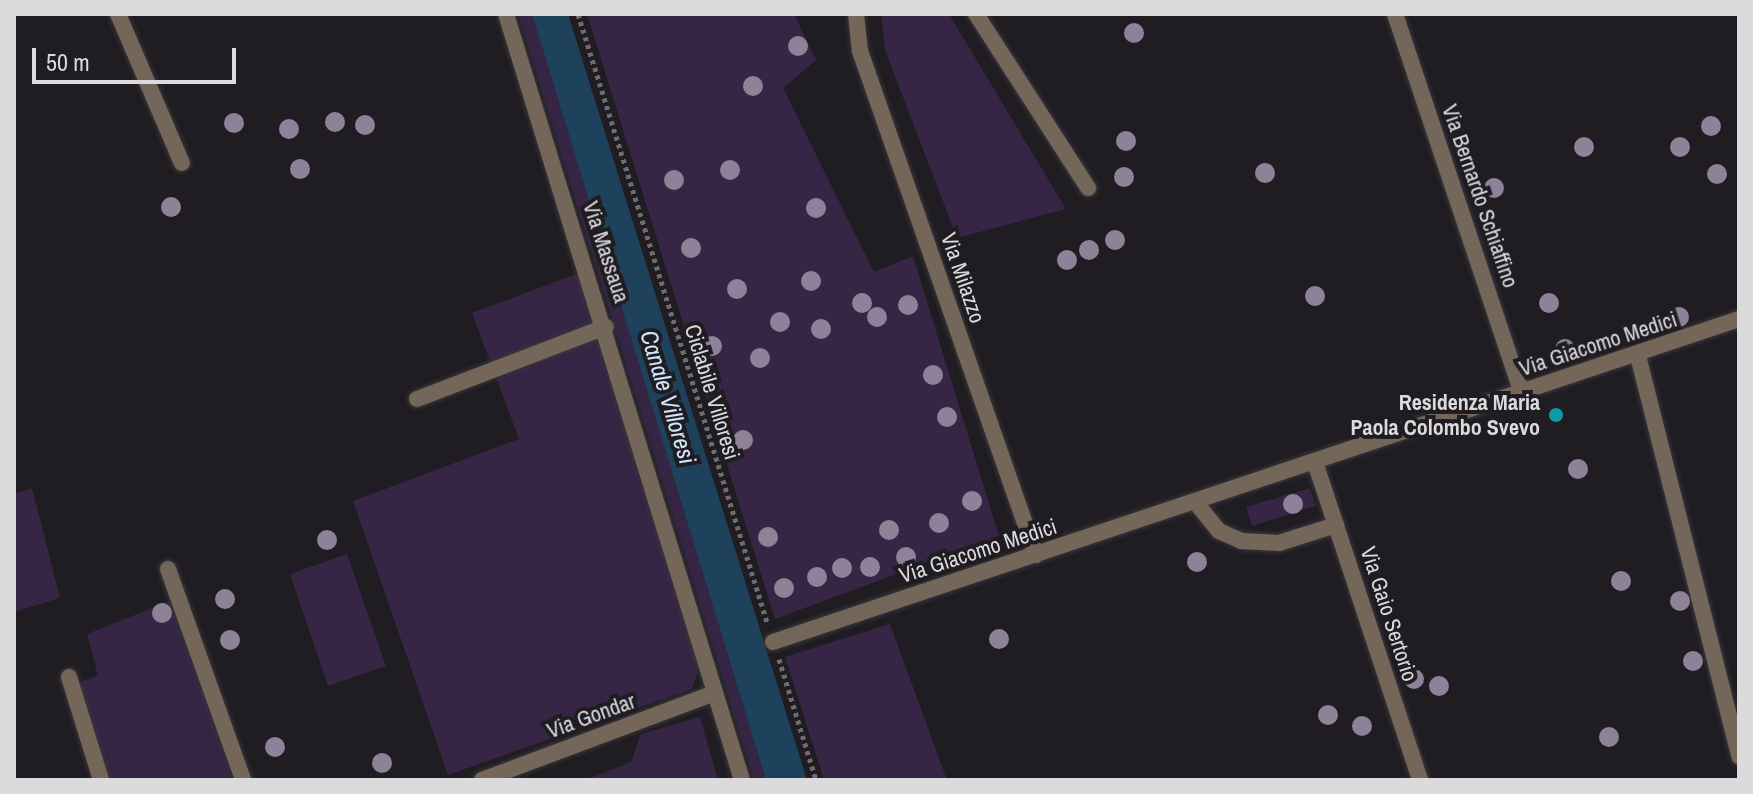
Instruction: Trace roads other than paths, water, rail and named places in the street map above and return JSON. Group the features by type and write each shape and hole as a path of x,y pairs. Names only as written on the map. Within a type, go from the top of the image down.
{"street":[{"path":"118,14 182,163"},
{"name":"Via Massaua","path":"506,14 606,327 742,780"},
{"name":"Via Milazzo","path":"856,14 860,51 1036,555"},
{"path":"976,14 1088,188"},
{"name":"Via Bernardo Schiaffino","path":"1395,14 1522,393"},
{"name":"Via Giacomo Medici","path":"773,642 1197,504 1739,319"},
{"path":"417,399 606,327"},
{"path":"1638,356 1739,756"},
{"name":"Via Gaio Sertorio","path":"1315,462 1420,780"},
{"path":"1197,504 1219,531 1241,541 1279,543 1336,525"},
{"path":"168,569 243,780"},
{"path":"69,677 101,780"},
{"name":"Via Gondar","path":"482,780 715,693"}],"water":[{"name":"Canale Villoresi","path":"532,14 568,14 807,780 766,780"}],"place":[{"name":"Residenza Maria Paola Colombo Svevo","path":"1556,415"}]}
